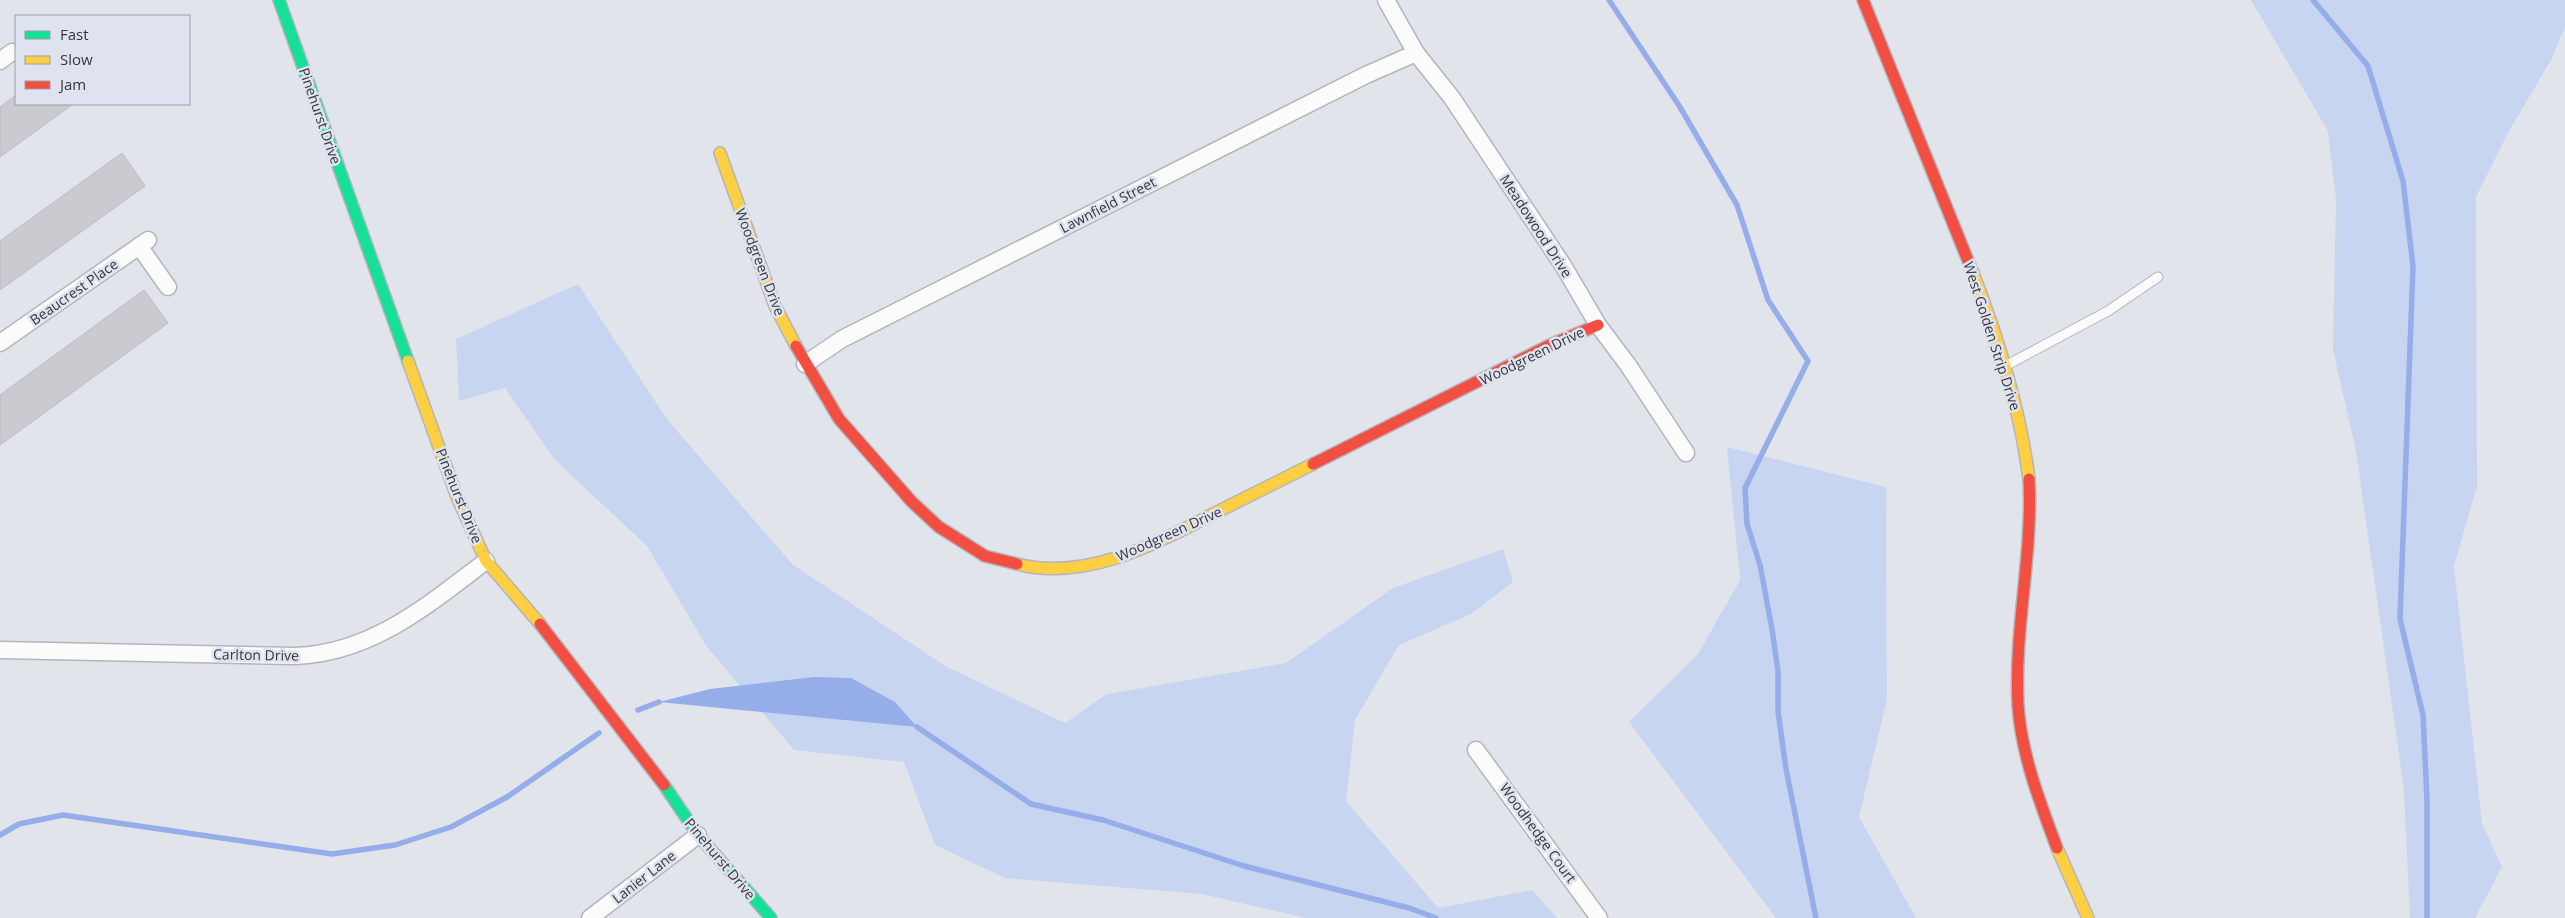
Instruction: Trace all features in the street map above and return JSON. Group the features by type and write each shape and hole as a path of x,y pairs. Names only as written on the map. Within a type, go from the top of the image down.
{"street":[{"name":"Pinehurst Drive","path":"279,0 453,487 486,561 523,603 658,776 698,835 771,918"},
{"name":"Meadowood Drive","path":"1386,0 1416,53 1452,98 1564,267 1598,325 1628,365 1686,453"},
{"name":"West Golden Strip Drive","path":"1863,0 1980,288 2004,366 2025,450 2029,491 2029,536 2018,670 2019,716 2042,808 2059,854 2088,918"},
{"name":"Lawnfield Street","path":"804,364 842,339 1366,75 1416,53"},
{"name":"Woodgreen Drive","path":"720,153 775,306 804,364 839,418 912,502 939,527 970,549 999,562 1031,568 1061,569 1108,561 1156,543 1552,344 1598,325"},
{"name":"Beaucrest Place","path":"0,343 144,243 168,287"},
{"name":"Carlton Drive","path":"0,650 296,656 331,652 362,643 398,626 486,561"},
{"name":"Woodhedge Court","path":"1476,750 1599,918"},
{"name":"Lanier Lane","path":"590,918 698,835"}],"lane":[{"path":"2004,366 2108,311 2158,277"}],"shaded area":[{"path":"2251,0 2565,0 2565,27 2551,60 2509,131 2476,197 2477,486 2454,566 2482,823 2502,867 2475,918 2410,918 2404,790 2356,451 2333,350 2336,200 2328,131"},
{"path":"578,284 666,418 793,565 947,667 1065,723 1107,694 1286,663 1393,588 1503,549 1513,582 1471,614 1399,645 1355,720 1346,801 1438,908 1532,890 1557,918 1305,918 1202,894 1005,878 935,845 904,762 794,750 707,647 647,546 555,460 505,388 459,401 456,339"},
{"path":"1727,447 1886,487 1887,699 1859,817 1916,918 1776,918 1629,722 1698,654 1740,580"}],"water":[{"path":"814,677 851,678 895,702 917,727 659,702 710,689"}],"building":[{"path":"15,96 15,105 72,105 0,157 0,107"},
{"path":"122,153 145,186 0,290 0,241"},
{"path":"144,290 168,323 0,445 0,395"}],"waterway":[{"path":"1609,0 1680,107 1737,205 1768,300 1808,361 1745,488 1747,524 1760,565 1772,629 1778,671 1778,711 1786,769 1816,918"},
{"path":"2313,0 2368,66 2403,181 2413,266 2400,619 2423,715 2427,800 2427,918"},
{"path":"638,710 659,702"},
{"path":"917,727 1031,804 1103,820 1244,866 1409,908 1436,918"},
{"path":"0,835 19,824 63,815 332,854 395,845 451,827 507,797 599,733"}],"traffic: fast":[{"path":"279,0 408,361"},
{"path":"664,785 698,835 771,918"}],"traffic: slow":[{"path":"720,153 775,306 796,346"},
{"path":"1973,273 2007,374 2020,426 2029,479"},
{"path":"408,361 457,497 486,561 540,624"},
{"path":"1017,564 1043,568 1069,568 1095,564 1121,556 1170,536 1313,464"},
{"path":"2057,848 2088,918"}],"traffic: jam":[{"path":"1863,0 1973,273"},
{"path":"1313,464 1552,344 1598,325"},
{"path":"796,346 839,419 912,502 939,527 985,556 1017,564"},
{"path":"2029,479 2030,507 2017,677 2018,705 2027,759 2057,848"},
{"path":"540,624 664,785"}]}
